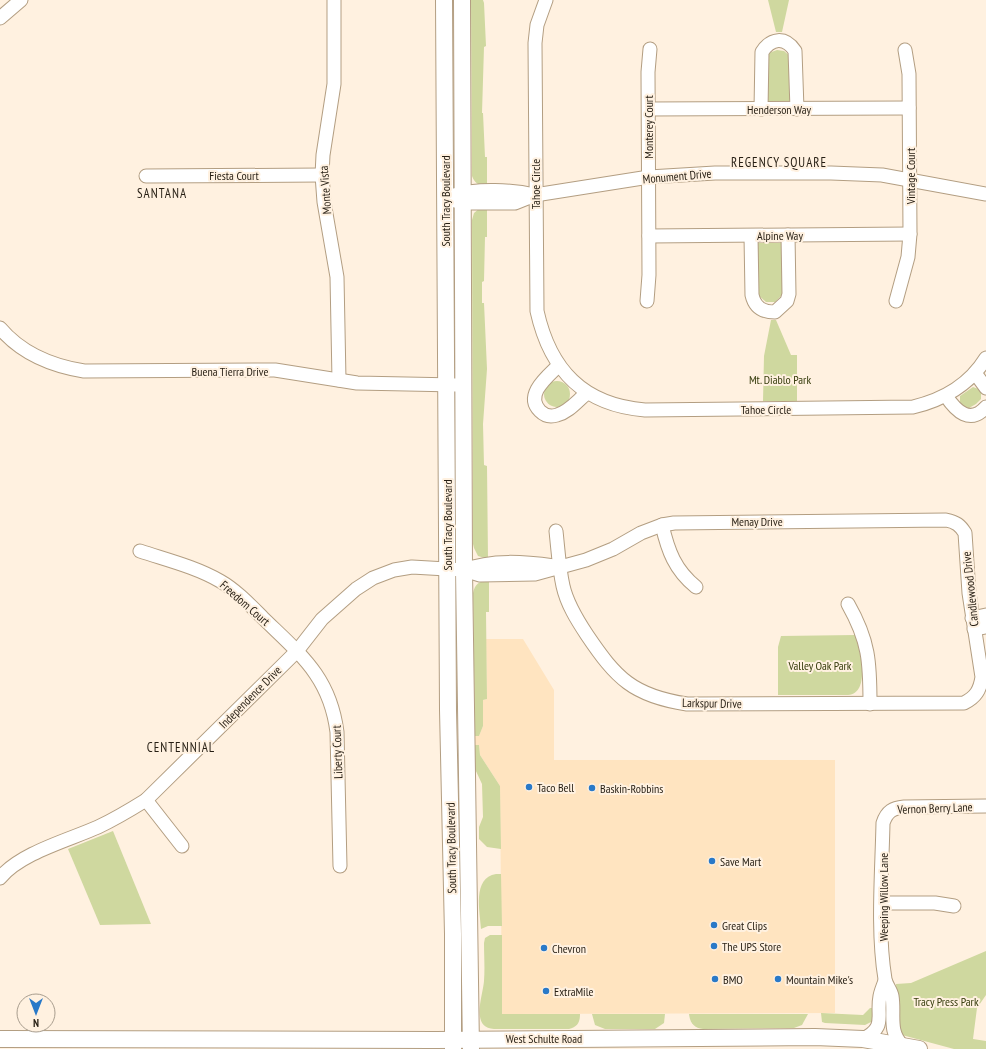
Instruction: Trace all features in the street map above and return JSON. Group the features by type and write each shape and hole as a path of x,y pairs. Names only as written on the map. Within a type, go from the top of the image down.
{"main road":[{"name":"South Tracy Boulevard","path":"444,0 447,568 453,1044"},
{"name":"South Tracy Boulevard","path":"462,0 464,570 471,1044"},
{"name":"West Schulte Road","path":"0,1039 471,1044 677,1043 815,1037 863,1039 919,1049"}],"street":[{"path":"0,17 21,0"},
{"name":"Monte Vista","path":"334,0 334,84 323,155 322,175 324,202 337,277 339,380"},
{"name":"Tahoe Circle","path":"546,0 537,25 535,44 537,311 542,333 558,366 571,380 587,393 601,400 630,409 894,408 921,406 946,396 975,373 986,358"},
{"path":"761,109 762,52 766,45 773,40 783,40 791,44 795,51 797,109"},
{"name":"Monterey Court","path":"647,301 649,236 648,109 650,49"},
{"name":"Vintage Court","path":"896,301 908,257 910,234 910,108 909,74 905,50"},
{"name":"Henderson Way","path":"648,109 910,108"},
{"name":"Monument Drive","path":"445,198 463,198 515,203 535,195 648,177 715,173 831,173 882,175 986,194"},
{"name":"Fiesta Court","path":"146,176 322,175"},
{"name":"Alpine Way","path":"649,236 910,234"},
{"path":"751,236 752,295 754,303 766,312 775,312 782,308 787,301 789,294 788,235"},
{"name":"Buena Tierra Drive","path":"2,334 29,352 46,361 65,368 84,371 275,370 357,383 464,385"},
{"path":"558,366 538,387 535,397 536,405 541,412 548,416 558,415 572,407 587,393"},
{"path":"975,373 986,388"},
{"path":"946,396 956,410 964,414 974,415 982,412 986,406"},
{"name":"Menay Drive","path":"464,570 480,575 535,574 586,560 613,549 640,534 662,525 703,522 946,520 955,522 961,526"},
{"path":"662,525 668,550 683,576 696,587"},
{"name":"Candlewood Drive","path":"961,526 965,534 966,565 977,625 982,677 980,688 973,698"},
{"name":"Larkspur Drive","path":"556,531 563,586 569,605 576,619 605,663 623,681 644,692 664,700 687,704 964,703 973,698"},
{"name":"Freedom Court","path":"140,551 207,574 221,582 237,594 297,651"},
{"name":"Independence Drive","path":"1,875 36,853 122,816 146,800 297,651 322,619 356,589 373,578 394,570 412,567 464,570"},
{"path":"848,604 858,622 866,642 870,662 870,704"},
{"path":"977,625 986,615"},
{"name":"Liberty Court","path":"297,651 317,673 335,711 338,732 340,866"},
{"path":"146,800 182,846"},
{"name":"Vernon Berry Lane","path":"886,814 893,808 904,807 986,806"},
{"name":"Weeping Willow Lane","path":"863,1039 874,1032 878,1026 880,1020 880,996 885,981 882,903 883,823 886,814"},
{"path":"882,903 935,903 954,906"},
{"name":"Weeping Willow Lane","path":"885,981 892,996 893,1031 895,1037 902,1045"}],"shaded area":[{"path":"486,639 523,639 554,690 554,760 835,760 835,1013 502,1014 500,786 480,755 479,745 474,745 475,736 479,736 483,726 483,700 487,699"}],"green space":[{"path":"471,0 483,0 484,3 486,46 484,47 482,113 485,157 487,157 487,186 478,184 474,181 472,176"},
{"path":"768,0 789,0 782,32 776,32"},
{"path":"777,50 784,51 791,57 792,95 789,101 768,102 766,95 766,58 769,53"},
{"path":"480,208 487,208 487,237 485,237 482,303 484,303 487,369 483,424 484,465 487,466 488,559 478,556 473,544 472,220 474,213"},
{"path":"758,243 781,243 783,249 783,294 775,302 766,302 757,294"},
{"name":"Mt. Diablo Park","path":"771,320 776,320 791,355 797,355 797,401 763,401 764,356"},
{"path":"557,381 566,385 570,394 566,403 557,407 548,403 544,394 548,385"},
{"path":"973,387 981,390 981,399 969,408 960,406 960,396"},
{"path":"489,580 489,612 486,612 487,699 483,700 483,726 479,736 475,736 473,593 478,584"},
{"name":"Valley Oak Park","path":"855,635 861,660 862,679 860,687 855,692 848,695 778,695 778,647 781,636"},
{"path":"474,745 479,745 480,755 500,786 501,849 487,847 479,839 479,827 483,817 482,784 475,769"},
{"path":"113,831 151,924 100,925 68,849"},
{"path":"501,874 502,926 488,926 481,929 479,905 480,888 488,877"},
{"path":"490,935 502,935 502,1014 580,1014 579,1022 576,1026 569,1029 494,1029 487,1027 482,1023 480,1017 480,1002 484,981 484,943 485,938"},
{"name":"Tracy Press Park","path":"986,951 986,995 977,1008 973,1039 986,1041 986,1049 954,1049 902,1035 899,1030 896,984 911,983"},
{"path":"870,1008 876,1008 873,1021 865,1025 822,1022 821,1013 863,1015"},
{"path":"592,1014 665,1014 664,1023 655,1029 605,1029 595,1025"},
{"path":"689,1014 808,1014 802,1025 794,1028 703,1029 697,1028 693,1024 690,1020"}],"place":[{"name":"Taco Bell","path":"529,787"},
{"name":"Baskin-Robbins","path":"592,788"},
{"name":"Save Mart","path":"712,861"},
{"name":"Great Clips","path":"714,925"},
{"name":"The UPS Store","path":"714,946"},
{"name":"Chevron","path":"544,948"},
{"name":"BMO","path":"715,979"},
{"name":"Mountain Mike's","path":"778,979"},
{"name":"ExtraMile","path":"546,991"}],"district":[{"name":"REGENCY SQUARE","path":"779,162"},
{"name":"SANTANA","path":"162,193"},
{"name":"CENTENNIAL","path":"181,747"}]}
